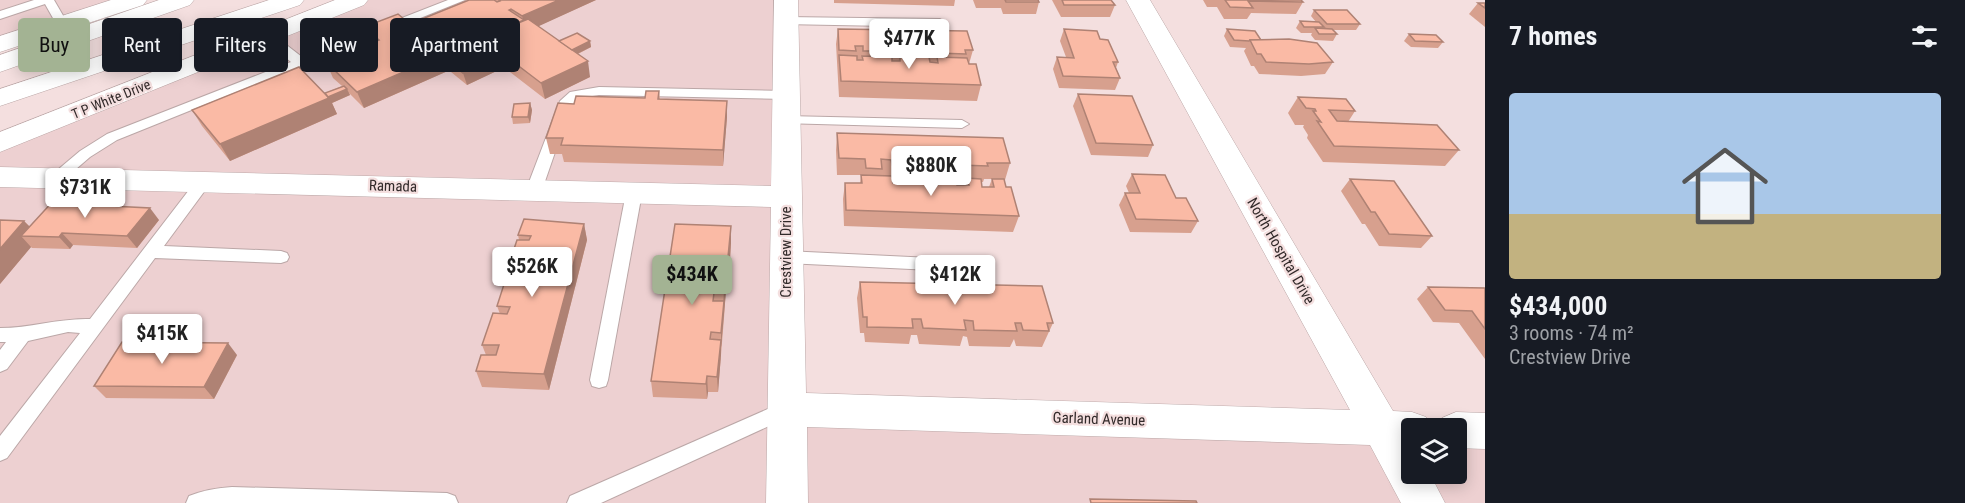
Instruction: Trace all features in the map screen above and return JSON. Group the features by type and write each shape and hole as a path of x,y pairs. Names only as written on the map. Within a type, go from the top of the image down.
{"main road":[{"path":"80,18 135,0"},
{"path":"0,58 176,0"},
{"path":"0,64 183,0"},
{"path":"0,76 222,0"},
{"path":"0,98 292,0"},
{"name":"T P White Drive","path":"288,28 356,0"},
{"name":"North Hospital Drive","path":"1138,0 1397,429 1424,503"},
{"name":"Crestview Drive","path":"786,10 787,503"},
{"path":"0,44 18,38"},
{"name":"T P White Drive","path":"0,143 194,65"},
{"name":"Ramada","path":"0,177 786,197"},
{"name":"Garland Avenue","path":"786,409 1397,429"},
{"path":"1467,430 1485,431"}],"lane":[{"path":"0,15 47,0 58,18"},
{"path":"378,31 450,2"},
{"path":"786,10 940,23"},
{"path":"288,53 300,62"},
{"path":"56,178 85,154 112,137 300,63"},
{"path":"534,190 565,104 575,95 599,91 962,124"},
{"path":"0,452 204,182"},
{"path":"599,380 634,193"},
{"path":"152,252 281,257"},
{"path":"786,257 973,266"},
{"path":"0,335 22,335 55,326 96,326"},
{"path":"0,364 22,335"},
{"path":"578,503 786,409"},
{"path":"197,503 214,498 447,503"}],"shaded area":[{"path":"0,0 135,0 80,18 18,18 18,38 0,44"},
{"path":"358,0 786,0 786,409 1401,429 1401,484 1467,484 1467,430 1485,431 1485,503 0,503 0,143 194,66 194,72 288,72 288,28 300,23 300,72 378,72 378,18 313,18"}],"building":[{"path":"469,0 497,2 499,0 559,0 522,16 509,10 524,20 520,22 520,18 425,18"},
{"path":"1005,0 1038,0 1039,2 1006,2"},
{"path":"1062,0 1111,0 1115,5 1064,5"},
{"path":"1225,0 1301,0 1303,2 1248,1 1253,8 1230,7"},
{"path":"1314,10 1347,10 1360,24 1327,24"},
{"path":"398,14 403,18 390,18 390,72 403,72 357,92 336,72 378,72 378,22"},
{"path":"528,19 588,61 541,83 520,67 520,22"},
{"path":"1300,21 1319,22 1324,27 1304,27"},
{"path":"1315,28 1332,29 1337,34 1319,34"},
{"path":"838,29 967,31 973,50 965,50 966,54 936,53 935,48 929,48 930,54 897,53 896,48 892,48 892,51 863,51 863,46 855,46 856,51 839,50"},
{"path":"1064,29 1097,31 1100,39 1108,40 1118,62 1113,62 1120,78 1063,76 1057,57 1074,58"},
{"path":"1227,29 1255,31 1261,40 1234,40"},
{"path":"577,33 590,41 572,50 559,41"},
{"path":"1409,34 1436,35 1443,42 1415,41"},
{"path":"1289,39 1317,43 1333,62 1309,64 1266,62 1261,54 1257,54 1250,40"},
{"path":"839,55 857,56 857,60 863,60 862,56 892,57 892,61 900,61 900,57 929,57 930,62 938,63 937,57 967,58 969,64 976,64 981,85 841,81"},
{"path":"299,67 300,72 304,72 329,98 220,144 192,110 288,72"},
{"path":"344,86 347,89 328,97 325,93"},
{"path":"646,91 659,91 658,99 727,101 723,150 561,145 563,138 546,138 558,103 574,104 576,96 645,98"},
{"path":"1078,94 1132,96 1153,145 1096,143"},
{"path":"1298,97 1346,99 1355,111 1329,110 1337,121 1437,125 1459,150 1334,146 1317,121 1321,122 1313,111 1316,111 1315,109 1306,108"},
{"path":"530,103 528,117 512,117 514,104"},
{"path":"837,133 1003,138 1010,163 987,163 988,166 959,165 958,160 922,159 923,166 892,165 891,160 881,159 882,169 866,168 865,159 839,158"},
{"path":"1132,174 1165,175 1176,198 1186,198 1198,221 1136,219 1125,193 1140,193"},
{"path":"861,175 892,176 893,183 928,184 927,178 956,179 957,185 969,185 967,178 981,179 982,187 994,187 992,179 1004,179 1006,187 1011,187 1019,216 846,210 845,183 862,183"},
{"path":"1350,179 1394,181 1432,236 1389,234 1375,212 1371,212"},
{"path":"55,199 95,201 91,205 150,208 127,236 62,233 59,237 21,236"},
{"path":"524,219 584,224 544,374 476,371 481,355 496,355 499,345 482,345 493,313 507,314 510,307 497,306 507,275 519,276 521,271 507,270 517,240 529,240 531,236 518,235"},
{"path":"0,220 24,221 0,249"},
{"path":"675,224 731,226 728,257 718,257 717,264 726,264 723,293 714,293 713,301 724,301 721,333 711,332 710,339 721,340 717,377 707,376 706,384 651,381"},
{"path":"860,282 1042,286 1053,323 1047,323 1049,331 1023,330 1021,323 1015,323 1017,331 974,330 973,321 964,320 966,330 923,328 921,319 912,319 913,328 867,327 867,317 863,317"},
{"path":"1428,287 1485,288 1485,329 1472,311 1445,310"},
{"path":"122,342 228,343 204,387 94,386"},
{"path":"1090,499 1196,501 1197,503 1091,503"}]}
